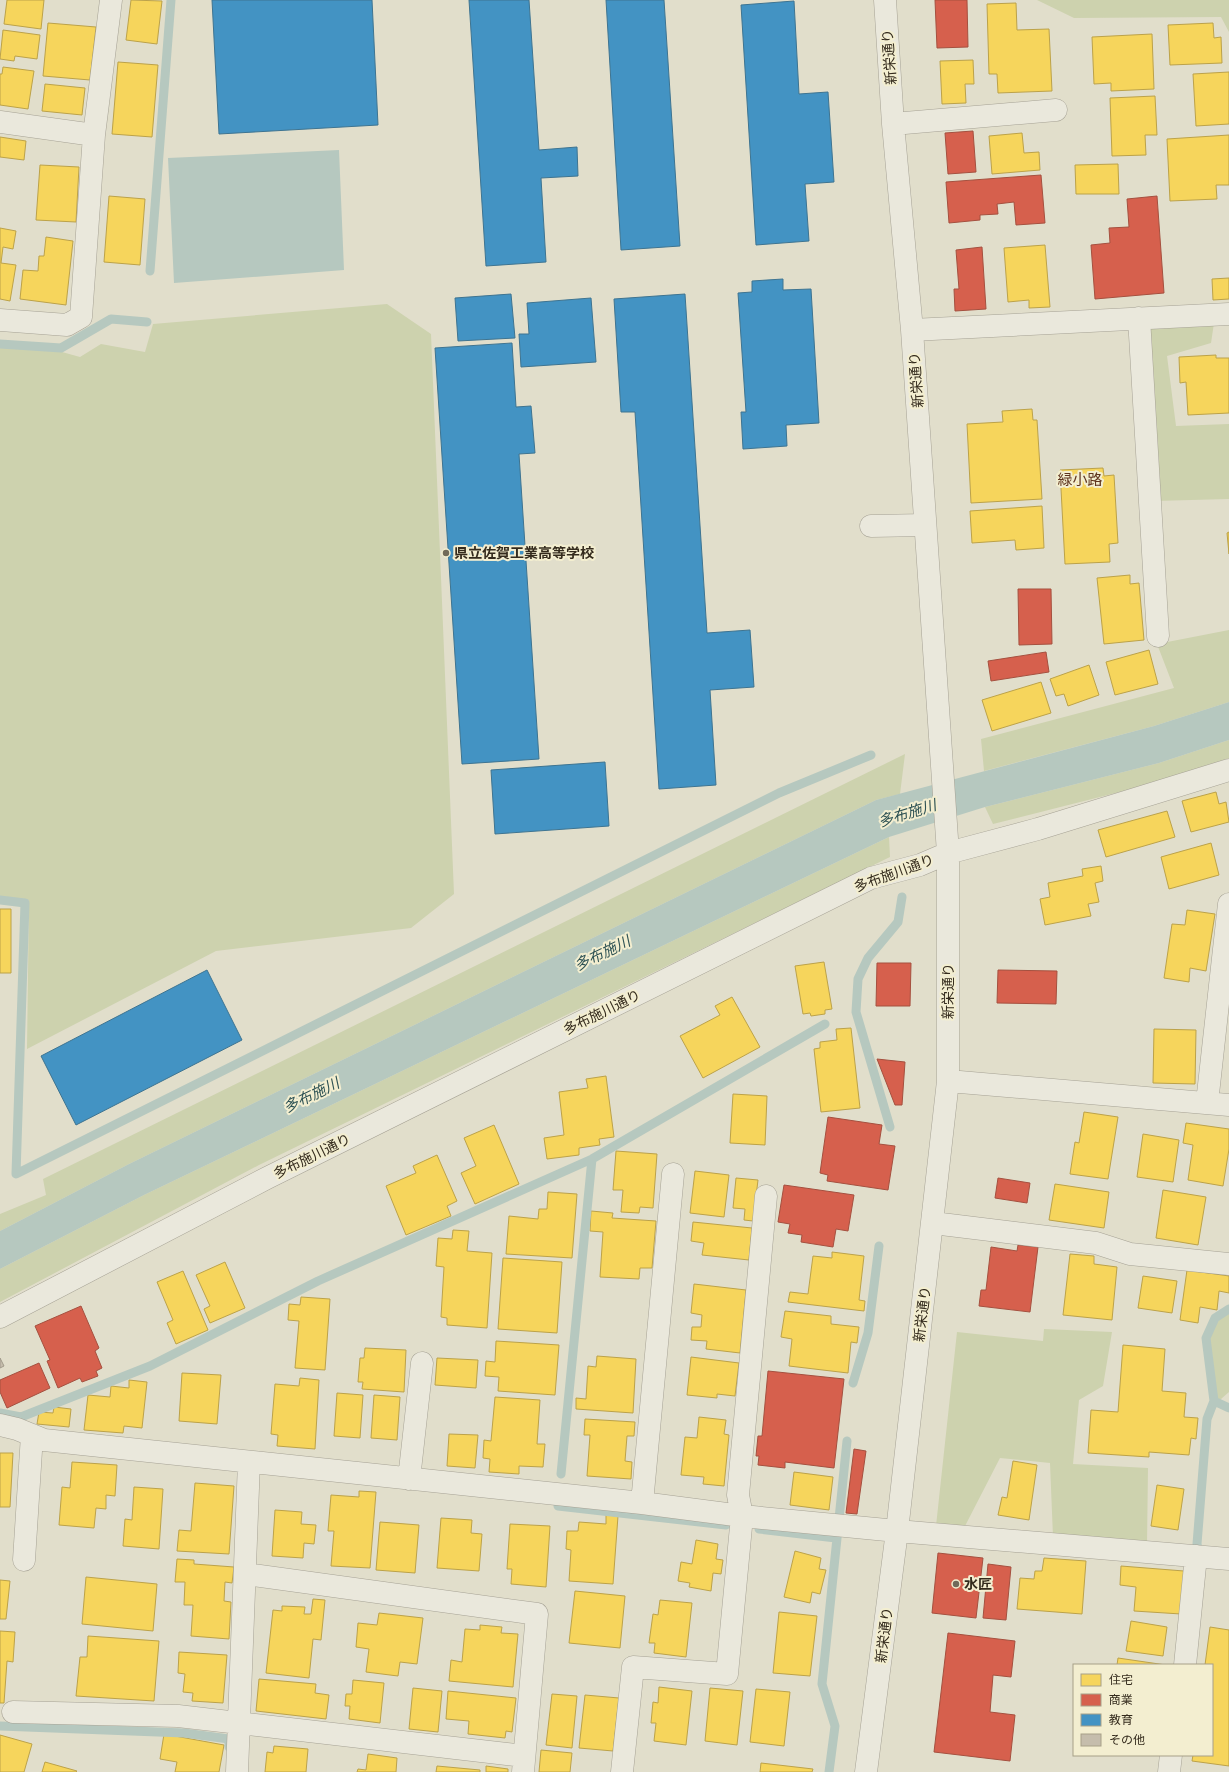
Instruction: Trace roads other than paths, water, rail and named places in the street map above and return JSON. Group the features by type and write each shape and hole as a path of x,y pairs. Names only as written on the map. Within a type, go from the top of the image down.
{"street":[{"path":"0,320 67,325 81,317 94,135 111,0"},
{"name":"新栄通り","path":"866,1772 898,1531 948,1081 948,853 940,760 912,330 893,124 886,0"},
{"path":"893,124 1056,110"},
{"path":"0,122 94,135"},
{"path":"912,330 1229,314"},
{"path":"1139,318 1158,636"},
{"path":"871,526 925,525"},
{"name":"多布施川通り","path":"0,1317 267,1178 871,878 920,865 948,853 1038,829 1229,770"},
{"path":"1206,1103 1229,904"},
{"path":"948,1081 1229,1105"},
{"path":"642,1503 673,1174"},
{"path":"622,1772 633,1667 727,1674 742,1516 738,1496 766,1196"},
{"path":"933,1223 1096,1243 1130,1254 1229,1264"},
{"path":"409,1479 422,1363"},
{"path":"0,1425 44,1440 642,1503 742,1516 898,1531 1229,1559"},
{"path":"24,1560 32,1435"},
{"path":"237,1772 246,1574 249,1462"},
{"path":"1185,1664 1201,1556"},
{"path":"13,1712 178,1716 524,1764 537,1614 246,1574"},
{"path":"1169,1772 1171,1756"}],"water":[{"path":"339,150 344,270 174,283 168,158"},
{"name":"多布施川","path":"1229,702 1229,740 1159,763 985,807 889,837 144,1195 0,1269 0,1231 129,1164 876,800 1154,726"}],"waterway":[{"path":"150,271 171,0"},
{"path":"0,344 61,348 111,319 147,322"},
{"path":"0,900 25,903 16,1174 779,793 871,755"},
{"path":"890,1127 856,1012 858,979 868,958 898,922 902,897"},
{"path":"0,1413 21,1417 150,1366 318,1281 592,1159 825,1024"},
{"path":"561,1474 592,1159"},
{"path":"853,1383 868,1333 879,1246"},
{"path":"1200,1557 1197,1544 1207,1419 1214,1401 1206,1338 1215,1318 1229,1309"},
{"path":"1214,1401 1229,1408"},
{"path":"829,1772 835,1726 822,1684 847,1441"},
{"path":"558,1506 726,1525"},
{"path":"759,1529 836,1538"},
{"path":"0,1726 184,1733 229,1739 229,1747"}],"place":[{"name":"県立佐賀工業高等学校","path":"446,553"},
{"name":"水匠","path":"956,1584"}],"district":[{"name":"緑小路","path":"1080,479"}]}
